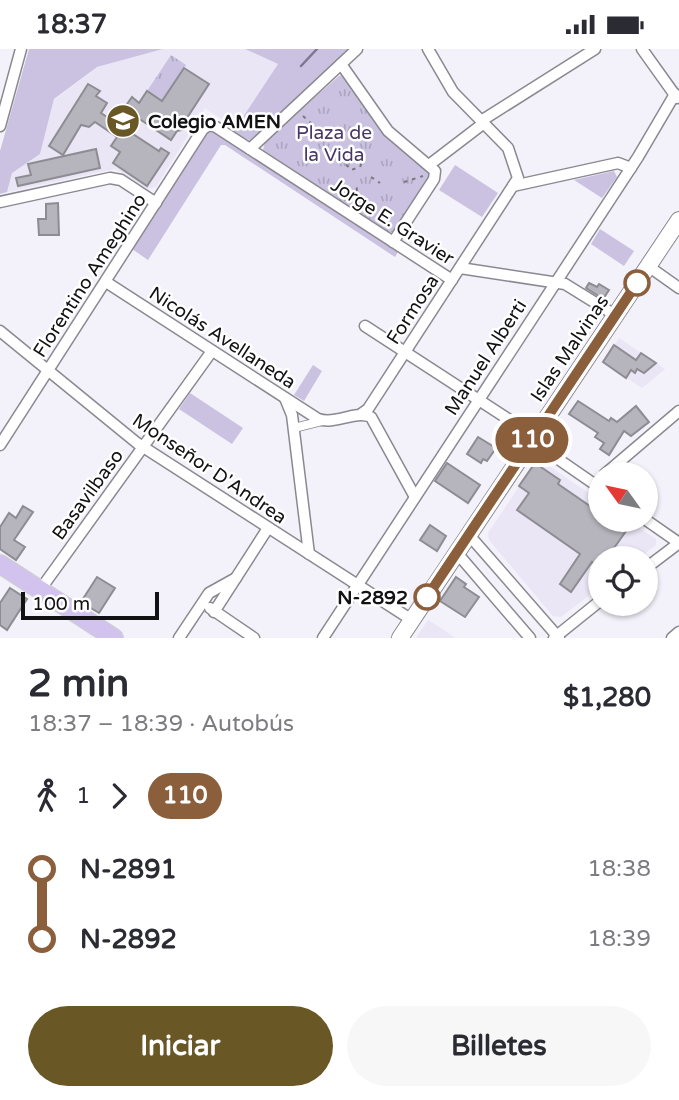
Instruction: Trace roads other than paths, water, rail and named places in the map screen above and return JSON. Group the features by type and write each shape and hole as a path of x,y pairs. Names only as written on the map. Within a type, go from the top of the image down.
{"main road":[{"name":"Islas Malvinas","path":"400,638 679,220"},
{"path":"0,564 114,638"}],"street":[{"path":"0,126 21,49"},
{"path":"250,149 357,49"},
{"path":"429,169 483,122 594,49"},
{"path":"642,49 677,97"},
{"path":"434,51 450,89 506,145 512,155 518,174 513,186"},
{"path":"341,64 388,131 429,169 435,171 435,178 393,242"},
{"name":"Manuel Alberti","path":"323,638 677,97"},
{"name":"Jorge E. Gravier","path":"209,125 452,280"},
{"name":"Florentino Ameghino","path":"0,445 203,129 209,125"},
{"path":"513,186 618,163 631,168"},
{"path":"0,202 113,178 156,203"},
{"name":"Formosa","path":"361,414 368,409 513,186"},
{"path":"648,267 679,288"},
{"name":"Jorge E. Gravier","path":"460,268 556,282 574,288 615,316"},
{"name":"Nicolás Avellaneda","path":"106,282 322,421"},
{"path":"365,326 522,428 545,450 588,478"},
{"name":"Monseñor D'Andrea","path":"0,331 143,447 412,620"},
{"name":"Basavilbaso","path":"40,590 212,351"},
{"path":"285,398 293,428 309,554"},
{"path":"619,462 679,411"},
{"path":"293,428 361,414 368,415 374,419 415,497"},
{"path":"214,612 268,528"},
{"path":"658,528 679,543 658,559"},
{"path":"469,535 556,637 588,611"},
{"path":"457,553 530,638"},
{"path":"179,638 211,591 236,578"},
{"path":"201,603 254,638"},
{"path":"672,638 679,632"}],"waterway":[{"path":"301,66 317,49"}],"place":[{"name":"Colegio AMEN","path":"123,121"},
{"name":"N-2892","path":"427,597"}],"park label":[{"name":"Plaza de la Vida","path":"334,143"}]}
